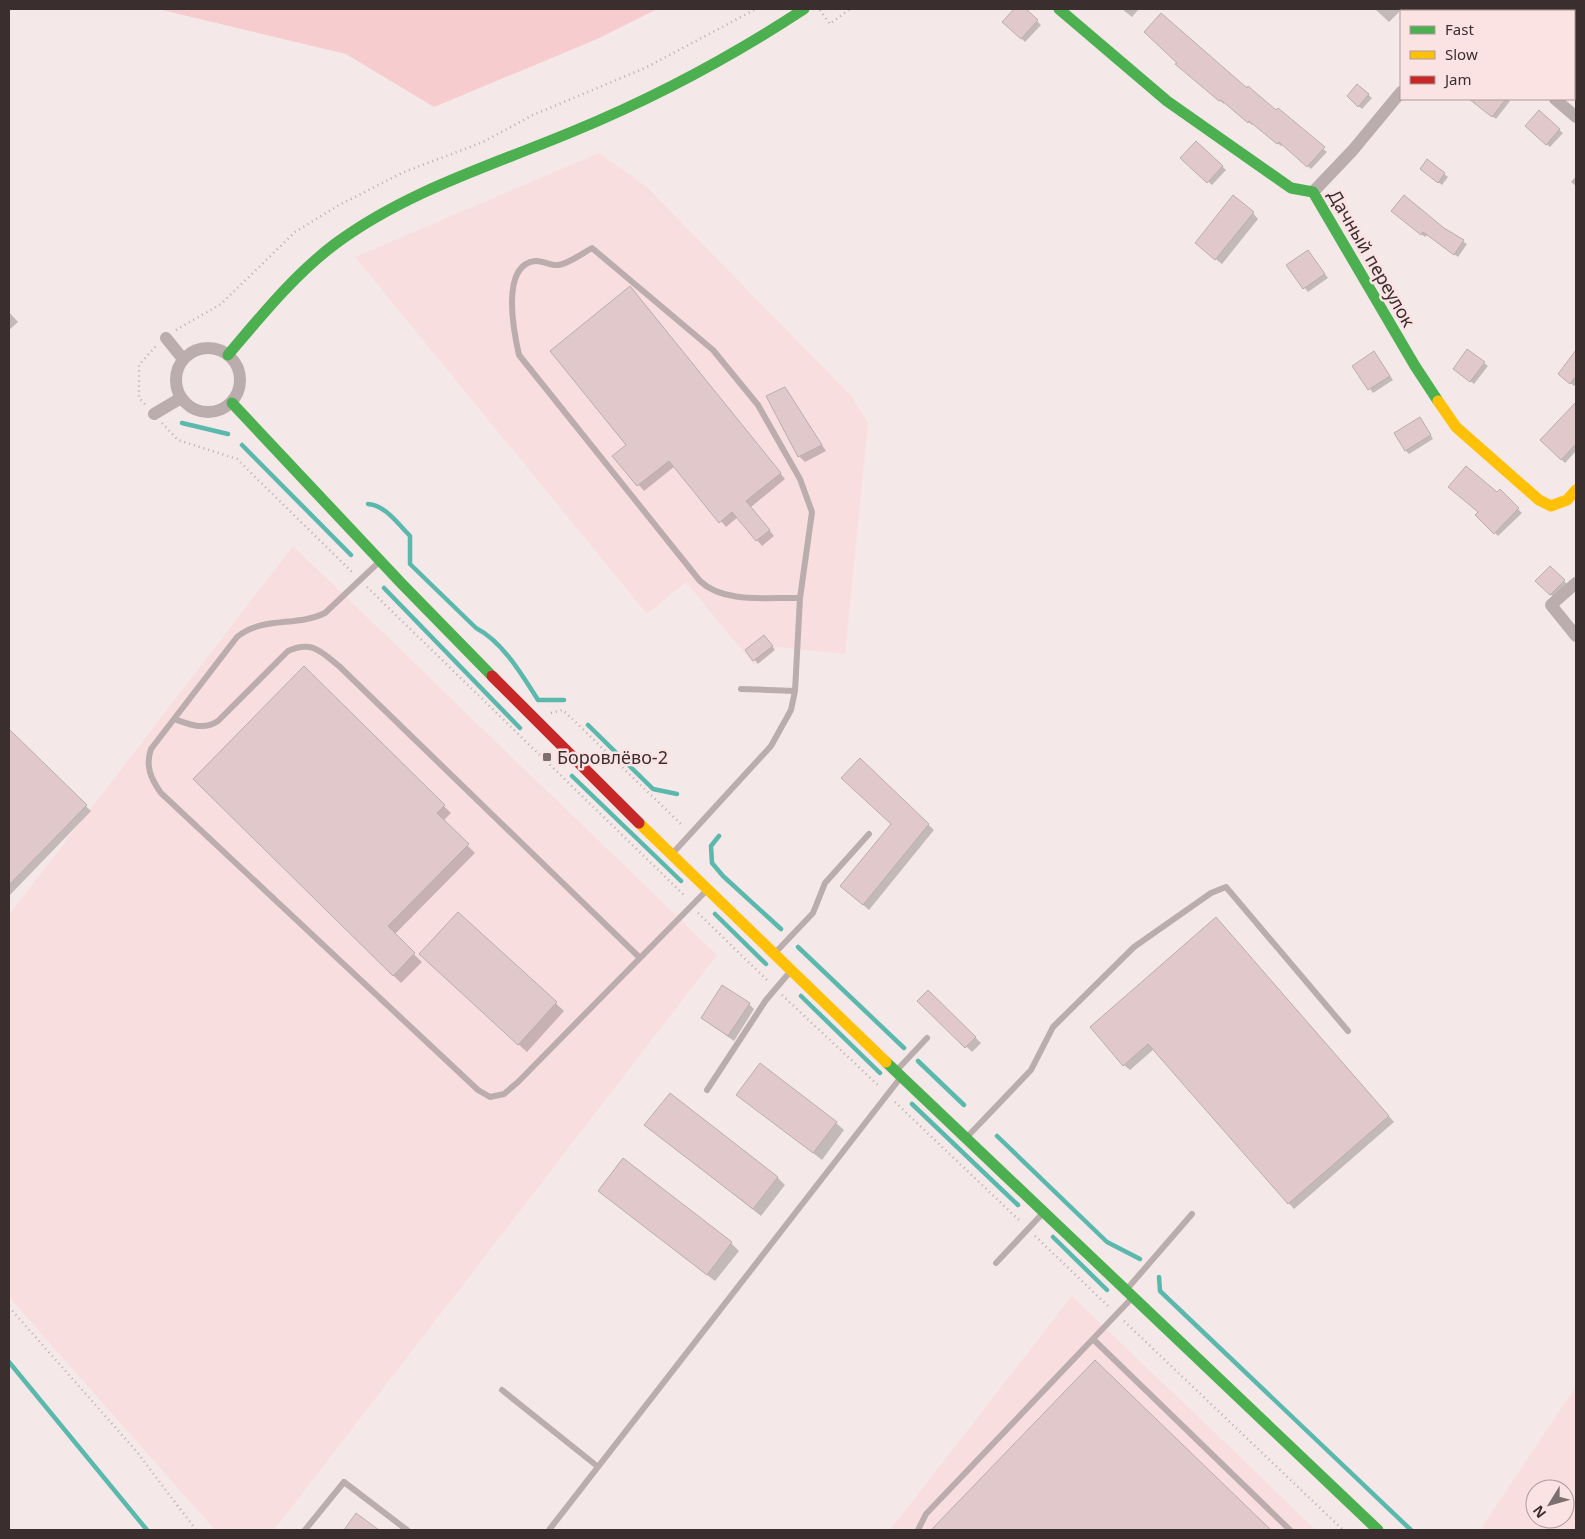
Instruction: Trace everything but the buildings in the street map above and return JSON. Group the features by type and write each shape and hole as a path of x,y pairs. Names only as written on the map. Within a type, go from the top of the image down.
{"street":[{"path":"228,355 267,309 317,258 377,216 452,181 649,98 725,59 804,9"},
{"name":"Дачный переулок","path":"1059,9 1167,102 1291,188 1313,192 1415,366 1456,427 1539,500 1551,506 1567,500 1576,490"},
{"path":"1313,192 1353,150 1400,93"},
{"path":"1556,100 1576,118"},
{"path":"166,338 183,359"},
{"path":"203,348 214,348 228,355 237,365 241,375 241,385 232,403 213,412 202,412 191,408 181,398 176,379 178,368 183,359 192,351 203,348"},
{"path":"154,414 181,398"},
{"path":"232,403 380,561 542,726 774,955 1378,1530"},
{"path":"1576,583 1551,605 1576,636"}],"lane":[{"path":"672,854 771,746 791,710 795,691 800,598 812,512 800,479 753,398 713,350 592,248 558,265 535,261 525,265 517,274 512,287 513,330 519,355 700,581 709,590 726,595 800,598"},
{"path":"380,561 325,613 315,618 252,626 237,637 151,749 148,758 152,779 161,793 484,1094 490,1097 504,1094 708,889"},
{"path":"174,719 203,727 210,726 218,722 288,651 299,646 310,646 320,650 354,680 639,957"},
{"path":"741,688 795,691"},
{"path":"774,955 813,913 824,883 870,834"},
{"path":"967,1137 1030,1070 1052,1027 1134,947 1211,893 1226,887 1348,1031"},
{"path":"707,1090 766,1000 791,971"},
{"path":"549,1530 887,1095 899,1074 927,1038"},
{"path":"996,1263 1045,1212"},
{"path":"918,1530 926,1514 1117,1315 1130,1293 1192,1214"},
{"path":"1094,1340 1290,1530"},
{"path":"502,1390 598,1466"},
{"path":"305,1530 344,1482 406,1530"}],"path":[{"path":"756,9 647,67 533,115 483,142 404,172 339,205 295,232 221,304 166,338 139,365 139,398 178,440 237,458 537,755 693,904 698,912 775,988 1343,1530"},
{"path":"819,9 830,24 850,9"},
{"path":"544,712 556,713 563,710 691,834"},
{"path":"537,755 542,750"},
{"path":"9,1307 137,1452 196,1530"}],"shaded area":[{"path":"158,9 657,9 597,39 434,107 346,54"},
{"path":"599,153 648,188 852,397 868,423 845,654 777,647 754,665 686,582 647,614 355,257"},
{"path":"293,546 717,955 274,1530 215,1530 9,1297 9,915"},
{"path":"1072,1296 1316,1530 890,1530"},
{"path":"1576,1386 1576,1530 1485,1530 1482,1527"}],"waterway":[{"path":"182,423 228,434"},
{"path":"242,445 351,555"},
{"path":"368,504 386,511 410,536 410,564 476,628 486,634 503,650 538,700 564,700"},
{"path":"384,588 520,728"},
{"path":"588,725 653,789 677,794"},
{"path":"572,776 681,881"},
{"path":"719,836 711,846 712,863 723,876 781,929"},
{"path":"715,914 766,964"},
{"path":"798,947 904,1048"},
{"path":"801,996 880,1073"},
{"path":"918,1061 964,1105"},
{"path":"912,1104 1018,1205"},
{"path":"997,1136 1107,1242 1140,1259"},
{"path":"1053,1237 1107,1290"},
{"path":"1159,1277 1160,1291 1411,1530"},
{"path":"9,1362 147,1530"}],"traffic: fast":[{"path":"228,355 278,296 320,256 362,225 451,180 574,131 663,91 749,44 804,9"},
{"path":"1059,9 1167,101 1291,188 1313,192 1415,366 1438,401"},
{"path":"232,403 402,584 492,676"},
{"path":"886,1062 1378,1530"}],"traffic: slow":[{"path":"1438,401 1456,427 1539,500 1551,506 1567,500 1576,490"},
{"path":"639,823 886,1062"}],"traffic: jam":[{"path":"492,676 639,823"}],"place":[{"name":"Боровлёво-2","path":"547,757"}]}
